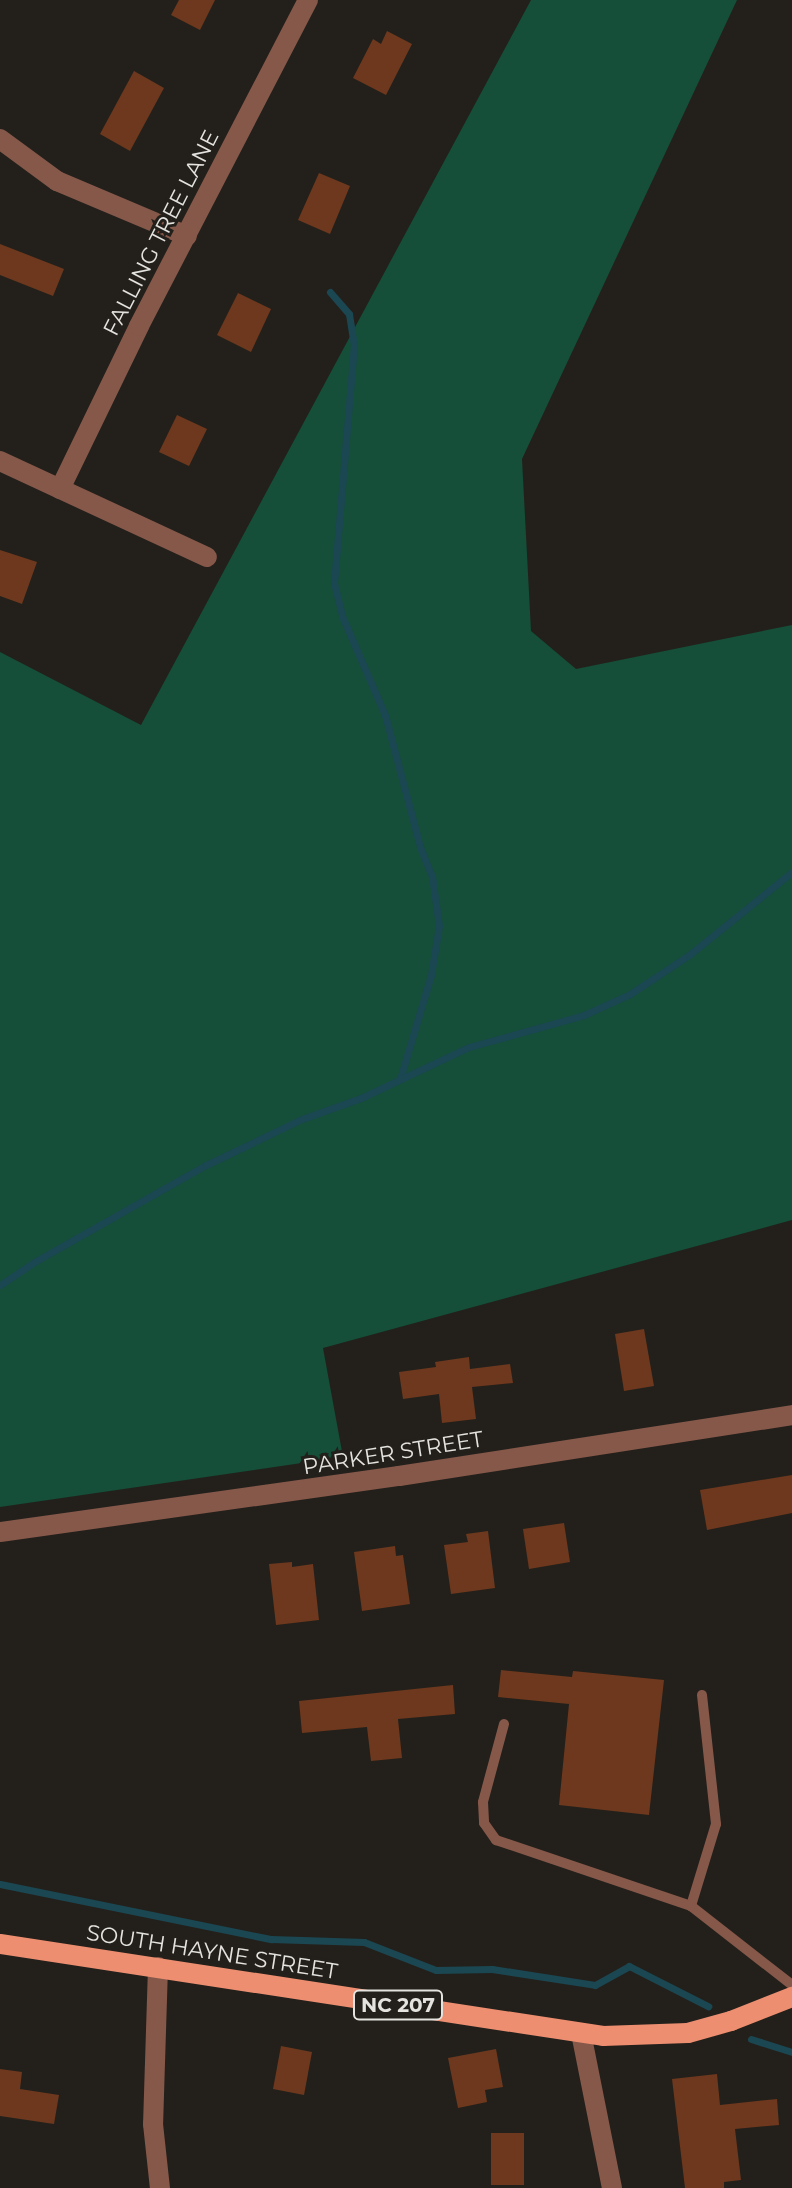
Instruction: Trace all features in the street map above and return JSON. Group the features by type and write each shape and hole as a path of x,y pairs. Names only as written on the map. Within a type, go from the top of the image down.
{"main road":[{"name":"SOUTH HAYNE STREET","path":"0,1944 603,2036 688,2033 731,2021 792,1997"}],"street":[{"name":"FALLING TREE LANE","path":"60,489 308,0"},
{"path":"0,139 57,181 187,236"},
{"path":"0,461 207,557"},
{"name":"PARKER STREET","path":"0,1532 399,1476 792,1415"},
{"path":"158,1967 153,2124 160,2188"},
{"path":"581,2033 612,2188"}],"lane":[{"path":"691,1906 716,1824 702,1695"},
{"path":"504,1724 483,1802 484,1823 496,1840 691,1906 792,1985"}],"green space":[{"path":"531,0 737,0 522,459 531,631 576,669 792,625 792,1220 323,1348 343,1457 0,1507 0,652 141,725"}],"building":[{"path":"179,0 215,0 200,30 171,15"},
{"path":"387,31 412,44 386,95 353,78 373,39 381,44"},
{"path":"134,71 164,88 130,151 100,134"},
{"path":"319,173 350,186 330,234 298,220"},
{"path":"0,244 64,269 53,296 0,275"},
{"path":"238,293 271,309 251,352 217,335"},
{"path":"177,415 207,429 189,466 159,452"},
{"path":"0,550 37,562 22,604 0,596"},
{"path":"644,1329 654,1386 624,1391 615,1334"},
{"path":"469,1357 470,1369 510,1364 513,1383 472,1387 476,1419 442,1423 439,1394 403,1399 399,1372 436,1367 435,1362"},
{"path":"792,1475 792,1513 707,1530 700,1490"},
{"path":"564,1523 570,1562 529,1569 523,1529"},
{"path":"488,1531 495,1588 451,1594 444,1545 468,1542 466,1534"},
{"path":"395,1546 396,1556 403,1555 410,1604 362,1611 354,1552"},
{"path":"292,1562 292,1567 313,1564 319,1620 276,1625 269,1564"},
{"path":"501,1670 572,1677 573,1671 664,1680 649,1815 559,1805 569,1704 498,1697"},
{"path":"453,1685 455,1714 398,1719 402,1758 371,1761 367,1727 302,1733 299,1701"},
{"path":"281,2046 312,2052 304,2095 273,2089"},
{"path":"496,2049 503,2087 485,2090 487,2102 458,2108 448,2058"},
{"path":"0,2069 22,2072 20,2089 59,2095 54,2124 0,2116"},
{"path":"717,2074 720,2105 777,2099 779,2125 735,2129 741,2180 724,2182 724,2188 685,2188 672,2079"},
{"path":"491,2133 524,2133 524,2185 491,2185"}],"waterway":[{"path":"330,292 349,314 354,345 334,583 342,616 385,715 420,847 432,876 439,926 431,975 400,1079"},
{"path":"0,1285 36,1261 206,1165 302,1119 361,1098 469,1047 584,1015 630,994 689,955 792,872"},
{"path":"0,1884 271,1939 364,1942 436,1970 492,1969 595,1985 629,1966 708,2006"},
{"path":"751,2039 792,2052"}]}
